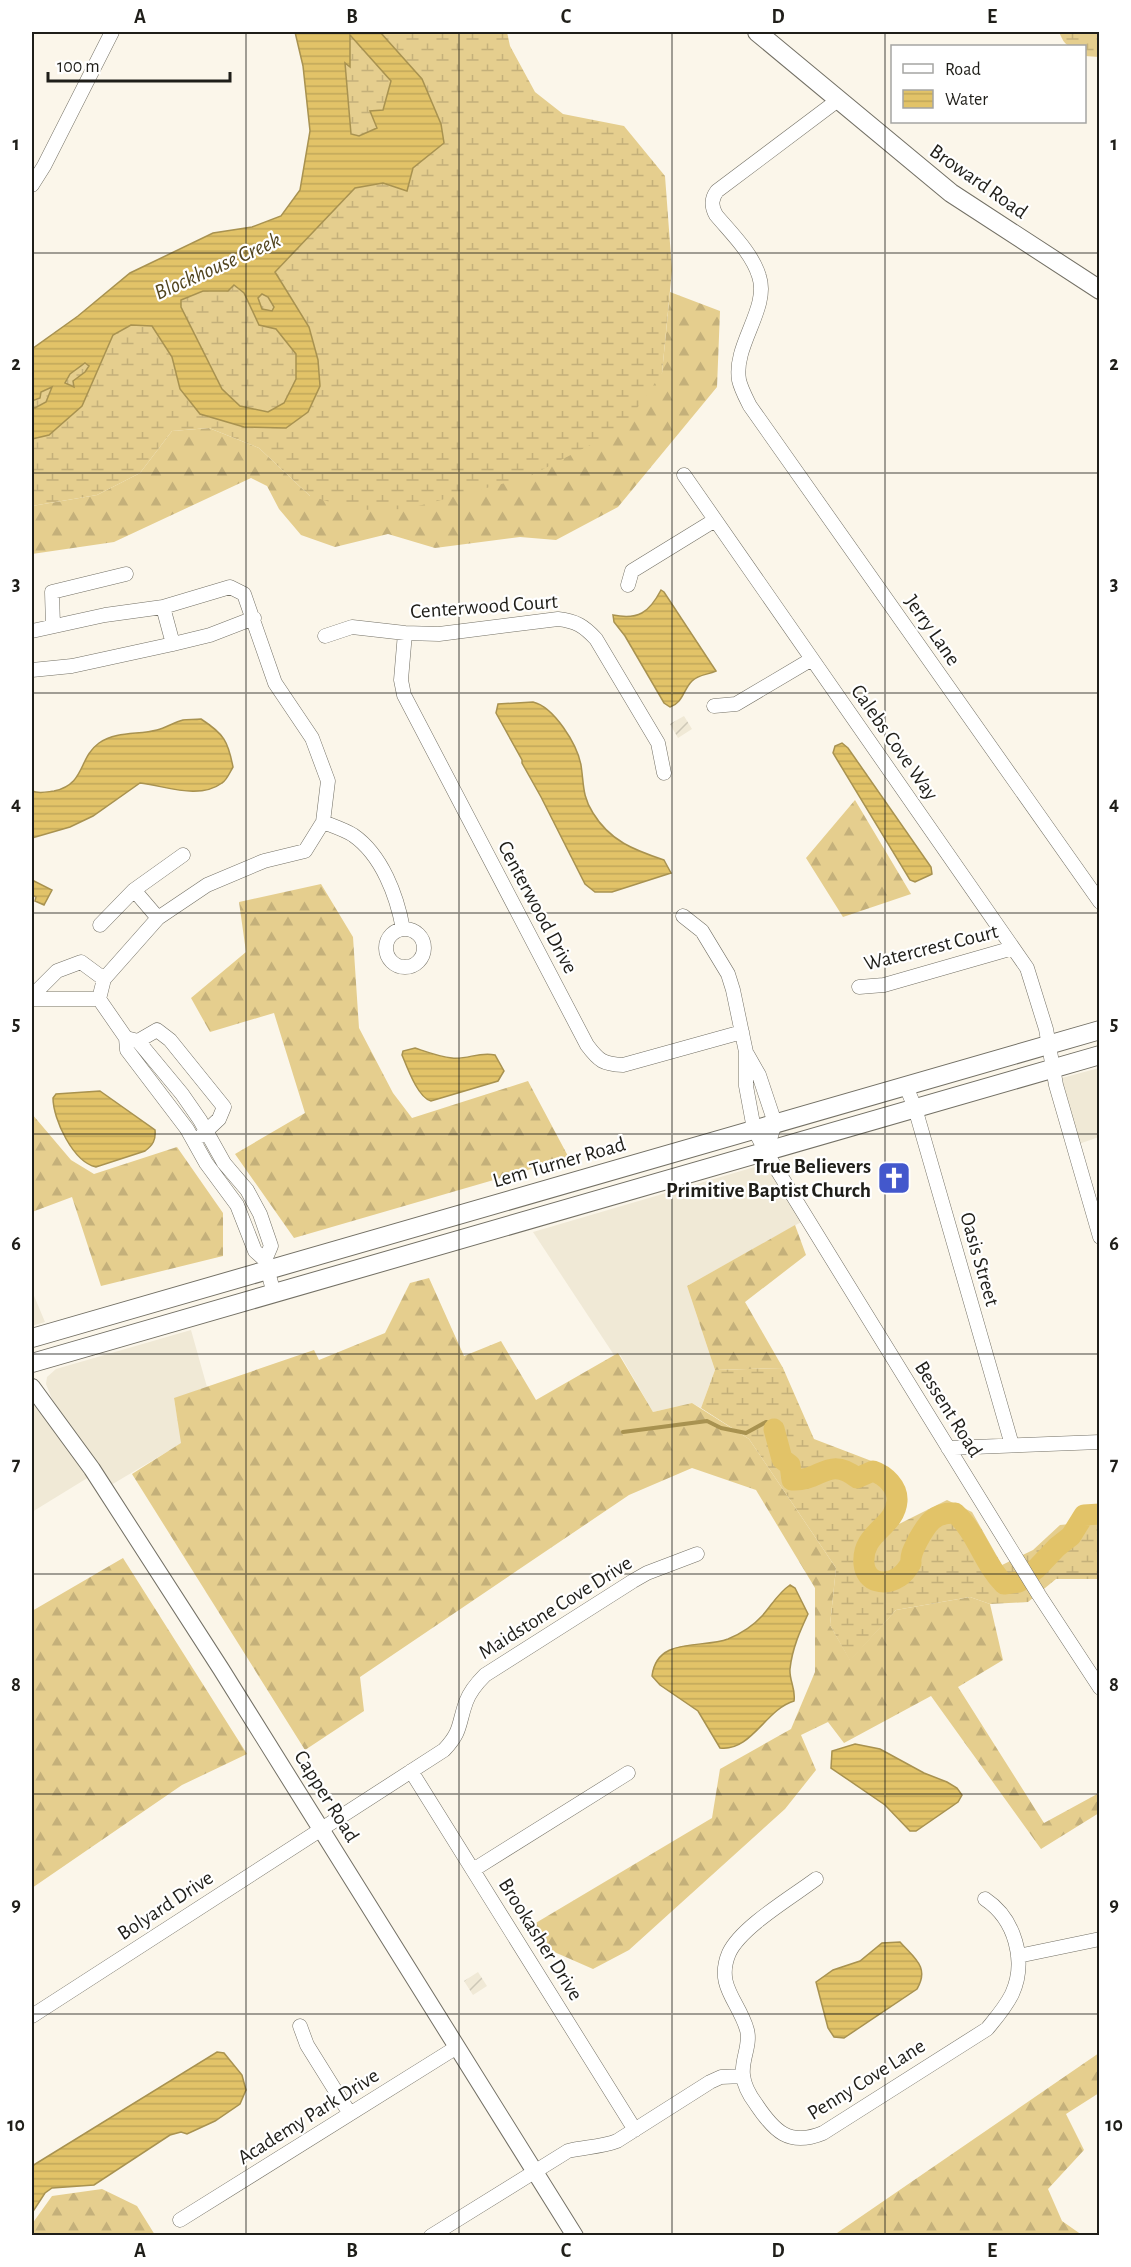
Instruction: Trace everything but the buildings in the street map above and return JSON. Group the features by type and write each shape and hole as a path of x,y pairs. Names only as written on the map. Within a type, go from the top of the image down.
{"main road":[{"name":"Broward Road","path":"757,32 951,193 1100,290"},
{"name":"Lem Turner Road","path":"32,1338 266,1265 517,1198 1100,1030"},
{"path":"32,1363 1100,1055"},
{"path":"517,1198 524,1221"}],"street":[{"path":"32,185 44,166 112,32"},
{"name":"Jerry Lane","path":"838,100 712,197 716,215 746,252 760,278 758,305 739,364 739,379 750,406 1100,902"},
{"name":"Calebs Cove Way","path":"684,475 1027,968 1100,1237"},
{"path":"628,585 632,571 715,520"},
{"path":"53,626 52,592 126,574"},
{"path":"32,631 105,615 163,607 230,587 244,594 254,618 261,648 274,683 312,738 328,781 323,822 305,851 264,861 207,885 158,918 104,979 99,999"},
{"path":"163,607 173,644"},
{"path":"32,670 72,666 173,644 254,618"},
{"name":"Centerwood Court","path":"326,636 352,627 439,634 558,620 574,621 586,628 596,639 658,742 664,773"},
{"name":"Centerwood Drive","path":"405,633 401,680 404,695 587,1045 596,1057 607,1064 623,1065 742,1032"},
{"path":"714,706 736,704 812,659"},
{"path":"323,822 353,835 374,857 390,885 403,929"},
{"path":"100,925 134,890 183,855"},
{"path":"134,890 158,918"},
{"name":"Bessent Road","path":"682,916 702,931 728,974 734,990 746,1052 746,1086 754,1129 766,1152 1039,1595 1100,1688"},
{"name":"Watercrest Court","path":"859,987 884,985 1012,948"},
{"path":"32,998 57,971 81,962 104,979"},
{"path":"32,998 99,999 132,1039"},
{"path":"201,1137 219,1119 224,1107 170,1040 157,1030 132,1039 127,1050 201,1137 206,1163 237,1205 255,1251 266,1265 274,1294"},
{"name":"Bessent Road","path":"746,1052 759,1075 775,1123"},
{"name":"Oasis Street","path":"906,1086 915,1108 1012,1445"},
{"path":"766,1152 775,1123"},
{"name":"Capper Road","path":"32,1387 92,1469 575,2235"},
{"path":"948,1448 1100,1442"},
{"name":"Maidstone Cove Drive","path":"321,1829 444,1750 454,1740 460,1727 465,1702 473,1687 485,1675 647,1573 697,1554"},
{"name":"Brookasher Drive","path":"411,1771 635,2130"},
{"path":"473,1870 628,1773"},
{"name":"Bolyard Drive","path":"32,2016 321,1829"},
{"path":"431,2235 447,2231 568,2151 603,2146 635,2130 710,2082 721,2077 743,2076 748,2032 726,1985 724,1969 730,1952 740,1935 816,1879"},
{"name":"Penny Cove Lane","path":"743,2076 748,2093 769,2123 783,2135 797,2139 810,2138 823,2133 987,2029 1001,2013 1012,1993 1019,1966 1017,1944 1010,1926 999,1908 985,1899"},
{"path":"1018,1956 1100,1939"},
{"path":"300,2026 307,2045 350,2114"},
{"name":"Academy Park Drive","path":"180,2220 457,2047"}],"shaded area":[{"path":"684,716 692,729 678,738 670,724"},
{"path":"1099,1068 1099,1137 1067,1148 1047,1082"},
{"path":"765,1164 803,1221 687,1286 715,1370 701,1408 692,1403 653,1412 619,1353 614,1355 533,1232"},
{"path":"32,1291 45,1322 32,1326"},
{"path":"191,1330 207,1387 174,1399 182,1443 111,1485 52,1399 46,1384 47,1377 56,1369"},
{"path":"32,1403 89,1477 32,1512"},
{"path":"478,1972 487,1986 473,1995 464,1981"}],"green space":[{"path":"380,32 507,32 510,46 535,92 563,114 624,126 665,176 672,270 662,373 623,428 528,477 407,509 357,510 310,496 259,448 209,428 172,431 140,473 97,495 32,506 32,439 49,435 82,406 113,335 131,325 152,326 172,357 180,389 244,427 286,428 308,412 309,327 275,272 355,188 383,183 413,168 444,143 422,79"},
{"path":"1059,32 1099,32 1099,57 1086,56 1086,45 1068,45 1063,41"},
{"path":"349,34 392,81 377,128 359,136 351,134 345,62 349,66"},
{"path":"234,285 244,293 259,325 276,329 296,354 296,379 284,403 268,412 240,406 222,389 181,307 181,300 203,291 228,291"},
{"path":"670,292 720,311 717,387 618,507 556,540 520,537 435,548 388,534 335,547 301,535 279,509 267,486 251,478 114,542 32,554 32,506 97,495 140,473 172,431 209,428 259,448 310,496 662,373"},
{"path":"262,294 268,297 274,307 272,311 262,309 258,298"},
{"path":"85,363 89,366 74,381 74,387 65,383 70,374"},
{"path":"52,386 46,402 35,408 32,407 32,401"},
{"path":"855,800 911,894 843,917 806,858"},
{"path":"321,884 353,937 359,1028 393,1093 412,1118 528,1081 569,1158 294,1238 235,1154 305,1113 274,1013 210,1032 191,998 246,952 239,902"},
{"path":"32,1114 71,1160 94,1174 177,1147 223,1213 223,1256 101,1286 72,1197 32,1212"},
{"path":"795,1225 806,1255 745,1302 783,1368 715,1370 687,1286"},
{"path":"429,1278 464,1356 501,1341 536,1400 618,1353 653,1412 692,1403 749,1439 836,1568 830,1625 850,1660 896,1610 970,1597 990,1604 1003,1660 958,1687 1044,1823 1099,1793 1099,1813 1041,1849 931,1696 844,1743 828,1722 801,1735 816,1770 785,1809 629,1950 593,1969 552,1951 534,1924 712,1818 720,1769 791,1729 815,1672 815,1588 756,1490 692,1468 629,1495 360,1677 364,1711 305,1750 132,1474 181,1443 174,1398 314,1350 319,1360 385,1333 410,1283"},
{"path":"783,1368 814,1439 882,1465 903,1490 899,1524 947,1500 972,1512 1002,1565 1033,1550 1060,1525 1070,1524 1090,1505 1099,1506 1099,1579 1056,1579 1028,1602 990,1604 970,1597 896,1610 850,1661 830,1625 836,1568 749,1439 701,1408 715,1370"},
{"path":"123,1558 247,1754 182,1785 32,1888 32,1611"},
{"path":"1099,2053 1099,2093 1066,2114 1084,2150 1048,2189 1062,2221 1082,2235 838,2235 837,2233"},
{"path":"102,2189 137,2206 155,2235 32,2235 32,2224 52,2196"}],"water":[{"name":"Blockhouse Creek","path":"295,32 380,32 422,79 441,124 444,143 413,168 407,191 383,183 355,188 275,272 309,327 318,360 320,386 308,412 286,428 244,427 200,414 180,389 172,357 152,326 131,325 113,335 82,406 49,435 32,439 32,407 35,408 46,402 52,387 41,392 40,398 32,401 32,349 78,316 130,273 213,233 252,227 281,216 300,190 310,131 303,66","holes":["350,35 391,81 383,110 370,111 377,128 359,136 351,134 345,63 350,67","234,285 244,293 259,325 276,329 296,354 296,379 284,403 268,412 240,406 222,389 181,307 181,300 203,291 228,291","262,294 268,297 274,307 272,311 262,309 258,298","85,363 89,366 73,381 74,387 65,383 70,374"]},
{"path":"661,590 716,671 695,679 678,703 670,707 664,703 625,636 614,622 613,615 629,616 642,613 652,604"},
{"path":"533,702 549,711 570,737 579,756 587,801 600,823 615,838 664,860 671,873 612,892 595,892 585,884 496,713 498,704"},
{"path":"201,719 215,729 227,744 233,767 222,783 203,791 193,791 140,783 93,816 70,827 32,838 32,791 40,793 54,791 72,783 92,749 99,743 120,735 150,732 183,720"},
{"path":"842,743 848,748 931,867 932,874 915,882 910,880 833,753 835,746"},
{"path":"32,880 52,890 44,905 35,901 36,897 32,895"},
{"path":"415,1048 452,1058 495,1055 504,1071 498,1081 431,1101 426,1099 417,1088 402,1055 403,1051"},
{"path":"100,1091 155,1130 155,1137 145,1151 96,1167 72,1149 56,1117 53,1098 56,1094"},
{"path":"790,1585 795,1588 808,1614 791,1662 790,1673 794,1701 775,1712 741,1743 720,1748 698,1711 660,1685 652,1676 656,1663 671,1649 717,1642 742,1632 758,1620"},
{"path":"855,1744 880,1749 924,1773 947,1782 957,1788 962,1795 958,1802 916,1831 910,1831 885,1805 831,1768 832,1751"},
{"path":"900,1942 919,1963 922,1975 917,1989 844,2038 834,2037 828,2028 816,1982 833,1970 860,1961 882,1943"},
{"path":"217,2052 224,2053 242,2075 246,2090 240,2104 215,2121 187,2134 181,2132 170,2135 94,2185 52,2188 45,2193 32,2213 32,2166"}],"waterway":[{"path":"623,1432 707,1421 721,1428 746,1433 766,1422 772,1424 774,1429"},
{"path":"774,1429 782,1459 790,1465 792,1480 802,1480 832,1469 839,1469 857,1478 873,1471 882,1475 893,1486 897,1496 895,1510 891,1518 873,1537 864,1553 864,1564 868,1575 877,1581 894,1580 904,1573 911,1563 913,1552 925,1529 936,1517 948,1513 955,1513 963,1521 1004,1584 1019,1582 1036,1569 1071,1536 1084,1515 1100,1514"}],"place":[{"name":"True Believers Primitive Baptist Church","path":"894,1178"}]}
